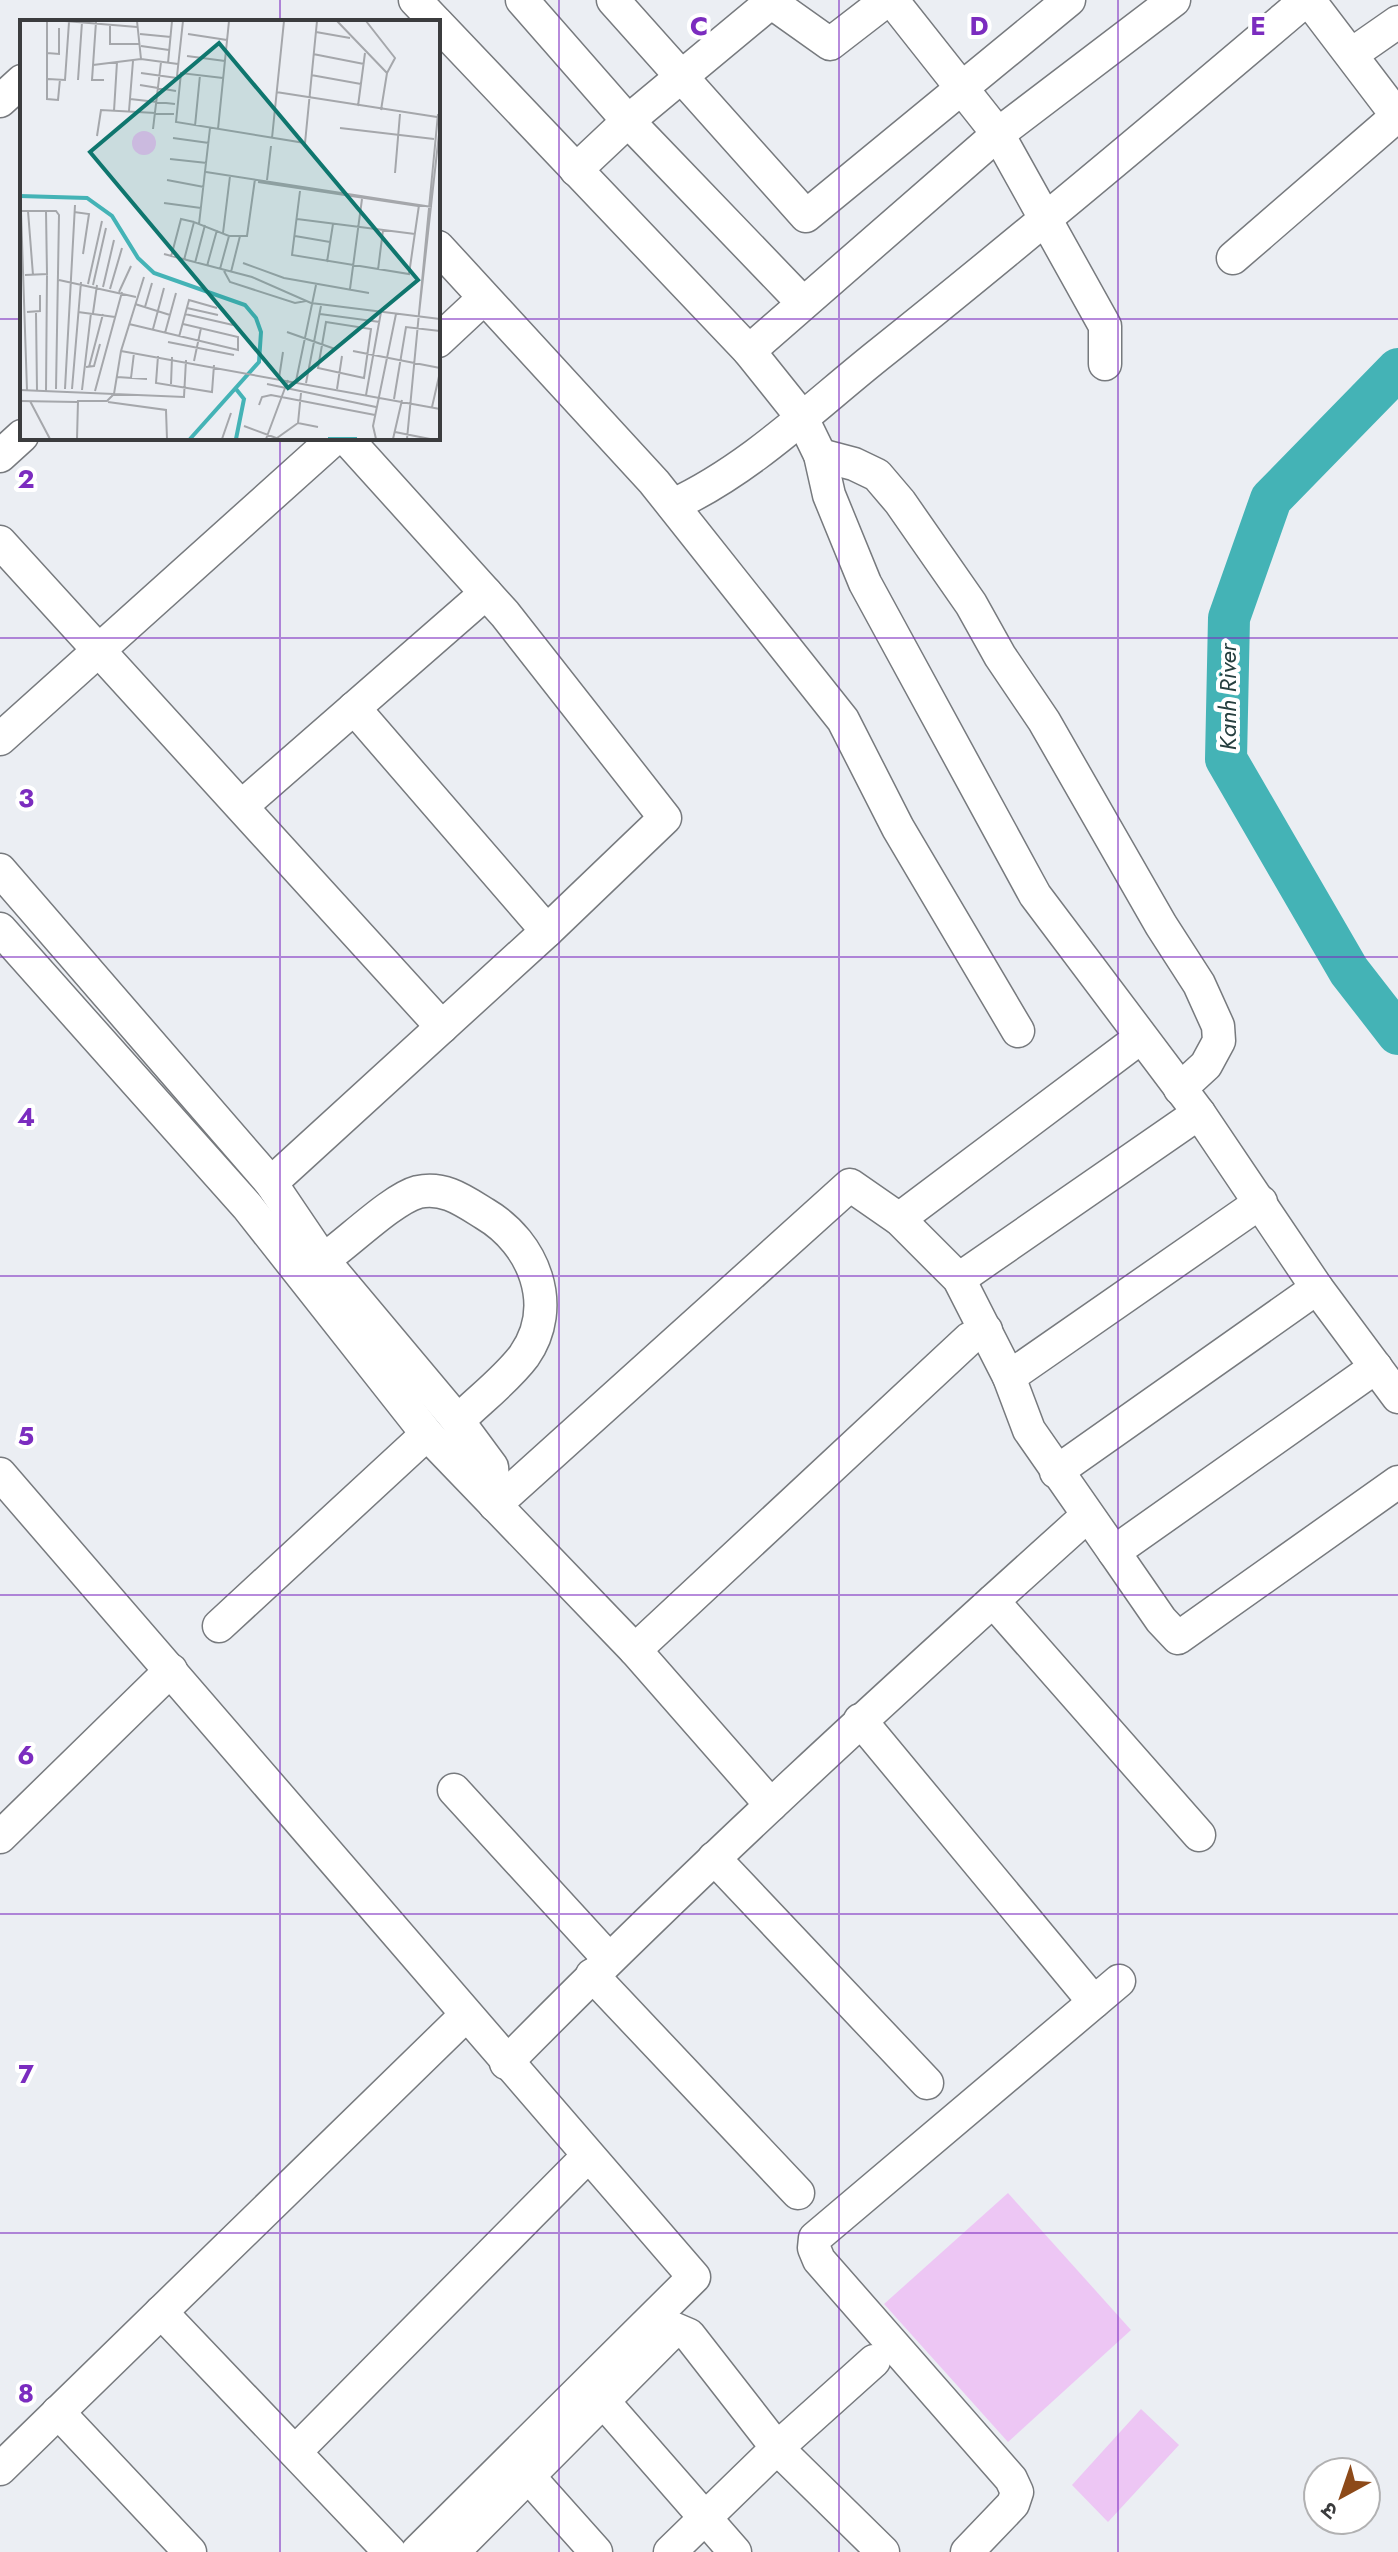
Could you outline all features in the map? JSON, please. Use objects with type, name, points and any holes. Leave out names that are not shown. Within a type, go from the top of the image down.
[{"type":"street","points":[[415,0],[434,20]]},
{"type":"street","points":[[522,0],[628,121],[803,303]]},
{"type":"street","points":[[613,0],[806,216],[1069,0]]},
{"type":"street","points":[[576,170],[628,121],[769,1],[830,44],[889,0],[998,134],[1047,220],[1075,278],[1105,326],[1105,364]]},
{"type":"street","points":[[749,351],[998,134],[1174,0]]},
{"type":"street","points":[[673,505],[715,486],[1047,220],[1308,0],[1398,116],[1233,258]]},
{"type":"street","points":[[1352,54],[1398,22]]},
{"type":"street","points":[[440,26],[749,351],[801,416],[820,455],[829,495],[865,583],[1027,882],[1140,1038],[1190,1101],[1317,1288],[1398,1397]]},
{"type":"street","points":[[0,101],[20,83]]},
{"type":"street","points":[[440,249],[673,505],[843,720],[898,828],[1018,1031]]},
{"type":"street","points":[[440,339],[483,299]]},
{"type":"street","points":[[0,456],[20,438]]},
{"type":"street","points":[[0,739],[333,440]]},
{"type":"street","points":[[271,1183],[547,931],[665,818],[486,593],[348,440]]},
{"type":"street","points":[[820,455],[854,464],[877,475],[900,502],[971,604],[1000,656],[1044,721],[1161,925],[1199,984],[1218,1026],[1219,1041],[1190,1101],[959,1279]]},
{"type":"street","points":[[0,542],[442,1027]]},
{"type":"street","points":[[242,806],[486,593]]},
{"type":"street","points":[[354,708],[547,931]]},
{"type":"street","points":[[0,870],[271,1183],[323,1260],[458,1421],[492,1467],[495,1505]]},
{"type":"street","points":[[0,929],[247,1206],[427,1434],[635,1650],[771,1805]]},
{"type":"street","points":[[899,1219],[1140,1038]]},
{"type":"street","points":[[495,1505],[850,1185],[899,1219],[959,1279],[1009,1377],[1029,1430],[1161,1620],[1178,1638],[1398,1482]]},
{"type":"street","points":[[323,1260],[398,1201],[434,1189],[454,1195],[481,1211],[519,1241],[534,1267],[540,1292],[537,1325],[525,1354],[458,1421]]},
{"type":"street","points":[[1009,1377],[1261,1202]]},
{"type":"street","points":[[1056,1472],[1317,1288]]},
{"type":"street","points":[[635,1650],[969,1339],[986,1330]]},
{"type":"street","points":[[1114,1552],[1376,1367]]},
{"type":"street","points":[[219,1626],[427,1434]]},
{"type":"street","points":[[0,1474],[465,2016],[694,2277],[417,2552]]},
{"type":"street","points":[[506,2063],[601,1967],[860,1720],[1087,1516]]},
{"type":"street","points":[[993,1601],[1199,1835]]},
{"type":"street","points":[[0,1837],[171,1670]]},
{"type":"street","points":[[860,1720],[1094,2002]]},
{"type":"street","points":[[454,1790],[601,1967],[798,2193]]},
{"type":"street","points":[[714,1858],[927,2083]]},
{"type":"street","points":[[967,2552],[1013,2504],[1017,2492],[1011,2479],[819,2260],[814,2248],[815,2238],[1119,1981]]},
{"type":"street","points":[[0,2469],[465,2016]]},
{"type":"street","points":[[295,2452],[588,2156]]},
{"type":"street","points":[[161,2312],[390,2552]]},
{"type":"street","points":[[453,2552],[670,2333],[682,2329],[777,2448],[883,2552]]},
{"type":"street","points":[[670,2552],[777,2448],[874,2361]]},
{"type":"street","points":[[603,2401],[735,2552]]},
{"type":"street","points":[[58,2412],[190,2552]]},
{"type":"street","points":[[529,2477],[596,2552]]},
{"type":"shaded area","points":[[1008,2193],[1131,2330],[1008,2442],[884,2304]]},
{"type":"shaded area","points":[[1141,2409],[1179,2445],[1108,2522],[1072,2485]]},
{"type":"waterway","name":"Kanh River","points":[[1398,369],[1271,499],[1229,618],[1226,759],[1349,971],[1398,1034]]}]
